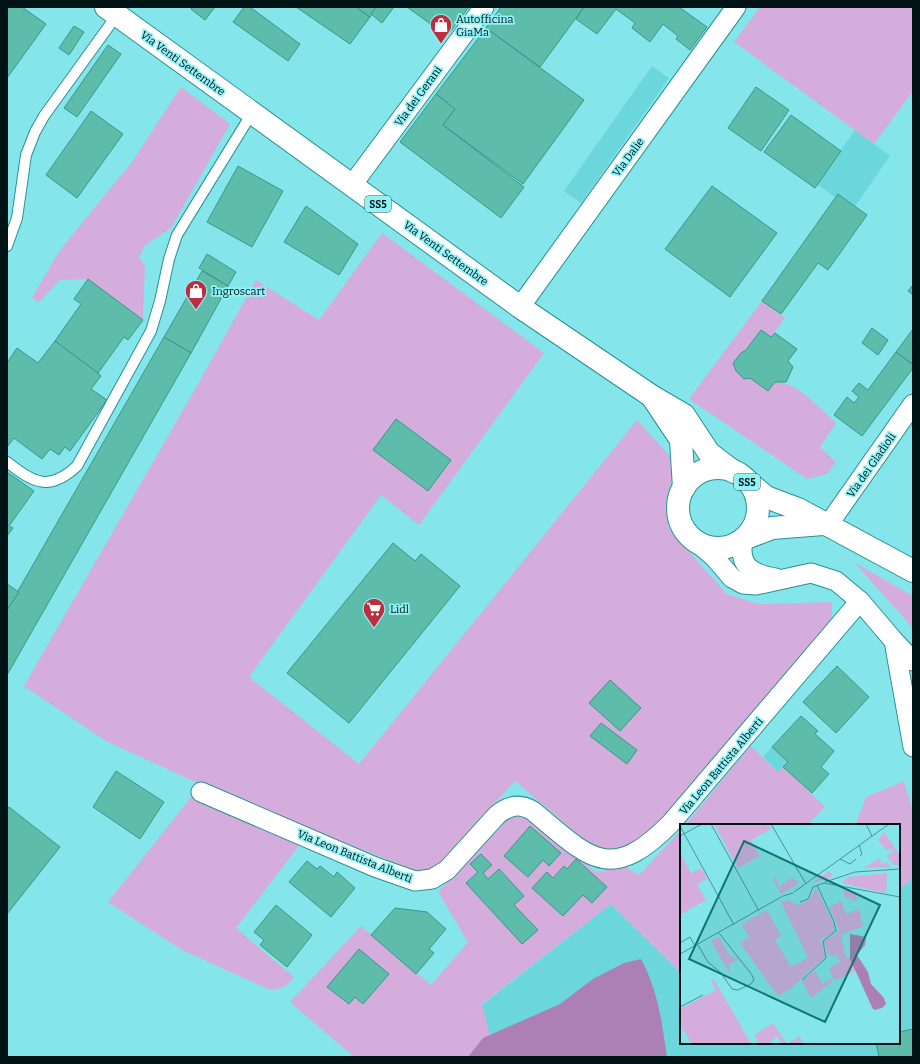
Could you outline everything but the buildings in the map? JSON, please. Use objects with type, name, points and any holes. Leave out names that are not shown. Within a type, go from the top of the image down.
[{"type":"main road","name":"Via Venti Settembre","points":[[111,11],[520,307],[652,397],[684,414],[710,453],[766,497],[798,509],[913,571]]},
{"type":"main road","name":"Via Venti Settembre","points":[[652,397],[681,440],[684,488],[680,497],[679,517],[682,527],[696,542],[712,548],[736,545],[753,529],[757,518],[758,507],[756,496],[751,486],[739,475]]},
{"type":"main road","name":"SS5","points":[[684,488],[691,479],[701,472],[712,469],[723,468],[739,475]]},
{"type":"main road","name":"Via Venti Settembre","points":[[744,539],[772,528],[826,525]]},
{"type":"street","name":"Via dei Gerani","points":[[352,185],[484,7]]},
{"type":"street","name":"Via Dalie","points":[[520,307],[736,7]]},
{"type":"street","name":"Via dei Gladioli","points":[[826,525],[913,404]]},
{"type":"street","points":[[744,539],[742,555],[750,571],[760,575],[781,579]]},
{"type":"street","points":[[696,542],[714,557],[732,578],[743,584],[756,585],[811,573],[836,581],[860,601],[913,661]]},
{"type":"street","name":"Via Leon Battista Alberti","points":[[201,792],[375,867],[415,881],[423,881],[439,876],[451,866],[497,815],[503,810],[514,806],[527,807],[568,841],[587,853],[599,858],[617,860],[642,848],[658,836],[675,819],[860,601]]},
{"type":"street","points":[[894,641],[913,747]]},
{"type":"lane","points":[[7,246],[17,218],[26,156],[35,132],[111,11]]},
{"type":"lane","points":[[7,462],[24,475],[40,482],[48,483],[63,478],[77,466],[151,331],[160,301],[168,259],[177,235],[252,113]]},
{"type":"shaded area","points":[[760,7],[913,7],[913,91],[874,144],[734,42]]},
{"type":"shaded area","points":[[652,66],[669,78],[581,203],[564,191]]},
{"type":"shaded area","points":[[181,87],[230,124],[171,228],[145,245],[139,257],[145,266],[143,320],[88,279],[60,280],[39,302],[32,298],[60,250],[132,162]]},
{"type":"shaded area","points":[[855,130],[890,156],[855,206],[839,194],[836,198],[817,184]]},
{"type":"shaded area","points":[[382,233],[544,353],[419,525],[381,495],[249,677],[359,764],[637,420],[676,463],[665,505],[669,529],[727,594],[759,604],[832,602],[832,617],[823,631],[653,833],[635,845],[602,855],[515,781],[429,876],[215,791],[106,741],[24,686],[202,377],[256,280],[319,320]]},
{"type":"shaded area","points":[[762,301],[785,318],[771,337],[761,330],[734,363],[736,371],[744,379],[750,378],[768,391],[775,382],[792,386],[808,397],[836,423],[820,447],[836,462],[827,474],[807,479],[689,399]]},
{"type":"shaded area","points":[[854,562],[913,596],[913,628]]},
{"type":"shaded area","points":[[751,746],[778,772],[783,767],[825,807],[808,824],[686,824]]},
{"type":"shaded area","points":[[772,747],[788,762],[778,772],[763,757]]},
{"type":"shaded area","points":[[904,781],[913,812],[913,878],[900,889],[900,824],[856,824],[866,797]]},
{"type":"shaded area","points":[[192,796],[301,843],[236,928],[294,977],[283,987],[268,989],[182,950],[108,902]]},
{"type":"shaded area","points":[[515,809],[525,811],[596,872],[626,867],[639,875],[680,831],[680,972],[611,904],[482,1004],[492,1043],[490,1057],[354,1057],[290,1002],[361,926],[431,985],[468,942],[438,892]]},
{"type":"shaded area","points":[[913,878],[913,1057],[490,1057],[482,1005],[611,904],[680,972],[680,1044],[900,1044],[900,889]]},
{"type":"shaded area","points":[[641,959],[652,983],[661,1019],[667,1057],[468,1057],[483,1038],[560,1004],[593,979],[624,963]]},
{"type":"place","name":"Autofficina GiaMa","points":[[441,44]]},
{"type":"place","name":"Ingroscart","points":[[196,310]]},
{"type":"place","name":"Lidl","points":[[374,628]]}]
